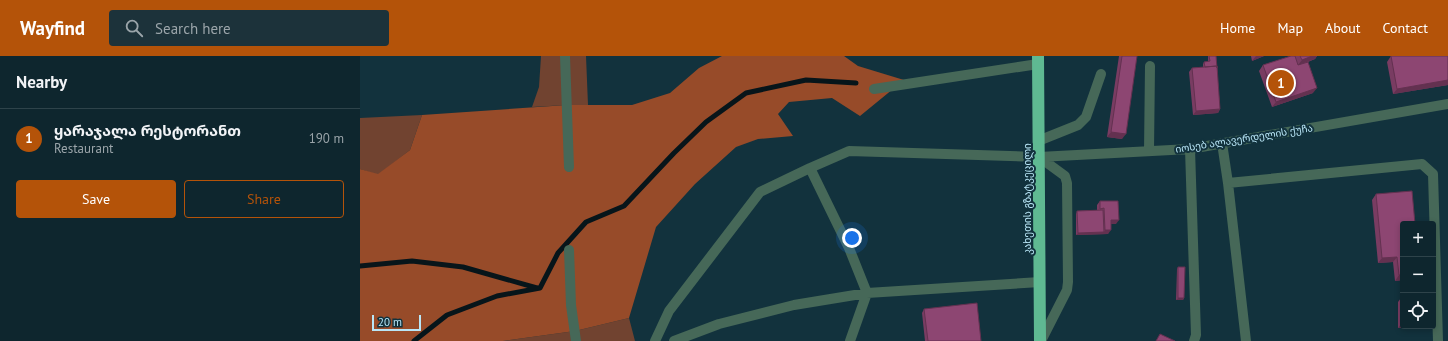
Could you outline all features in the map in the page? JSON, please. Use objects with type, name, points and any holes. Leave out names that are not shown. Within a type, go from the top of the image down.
[{"type":"highway","name":"კახეთის გზატკეცილი","points":[[1038,60],[1041,341]]},
{"type":"street","points":[[565,56],[569,167]]},
{"type":"street","points":[[874,89],[1038,60]]},
{"type":"street","points":[[1149,151],[1150,66]]},
{"type":"street","points":[[1038,141],[1078,124],[1086,117],[1101,74]]},
{"type":"street","name":"იოსებ ალავერდელის ქუჩა","points":[[655,341],[669,311],[729,235],[760,192],[849,151],[1039,157],[1190,149],[1448,104]]},
{"type":"street","points":[[1222,143],[1246,341]]},
{"type":"street","points":[[1190,149],[1196,335],[1194,341]]},
{"type":"street","points":[[1039,157],[1065,176],[1067,183],[1067,290],[1041,341]]},
{"type":"street","points":[[1228,183],[1422,164],[1433,174],[1438,341]]},
{"type":"street","points":[[810,168],[849,248],[866,293],[850,341]]},
{"type":"street","points":[[569,250],[571,305],[576,341]]},
{"type":"street","points":[[674,341],[719,324],[794,305],[866,293],[1040,282]]},
{"type":"shaded area","points":[[541,56],[586,56],[588,105],[532,107],[539,87]]},
{"type":"shaded area","points":[[722,56],[844,56],[858,66],[904,80],[860,116],[832,98],[789,102],[778,114],[793,136],[758,139],[736,147],[695,184],[656,227],[629,318],[575,331],[503,341],[360,341],[360,169],[378,174],[410,150],[422,115],[567,105],[632,105],[670,93],[699,68]]},
{"type":"shaded area","points":[[422,115],[410,150],[378,175],[360,169],[360,118]]},
{"type":"shaded area","points":[[629,318],[635,341],[503,341],[575,331]]},
{"type":"building","points":[[1122,56],[1137,56],[1126,134],[1111,132]]},
{"type":"building","points":[[1209,56],[1216,56],[1217,66],[1205,67],[1204,62],[1210,61]]},
{"type":"building","points":[[1295,56],[1298,65],[1308,62],[1317,88],[1276,102],[1263,65]]},
{"type":"building","points":[[1300,56],[1312,56],[1302,60]]},
{"type":"building","points":[[1391,56],[1448,56],[1448,80],[1397,89]]},
{"type":"building","points":[[1217,66],[1220,109],[1196,111],[1192,68]]},
{"type":"building","points":[[1412,191],[1415,221],[1400,221],[1400,275],[1397,257],[1382,258],[1376,194]]},
{"type":"building","points":[[1100,201],[1118,201],[1119,220],[1111,220],[1111,230],[1105,230],[1104,208],[1100,209]]},
{"type":"building","points":[[1103,210],[1104,232],[1078,233],[1077,211]]},
{"type":"building","points":[[1178,267],[1185,267],[1184,298],[1178,298]]},
{"type":"building","points":[[977,303],[981,341],[928,341],[924,309]]},
{"type":"building","points":[[1160,334],[1175,341],[1156,341]]},
{"type":"waterway","points":[[414,341],[447,315],[497,296],[540,288],[558,253],[586,222],[624,206],[674,153],[706,122],[746,93],[806,80],[856,83]]},
{"type":"waterway","points":[[360,266],[412,261],[463,267],[537,288]]},
{"type":"place","name":"ყარაჯალა რესტორანთ","points":[[1281,83]]}]
